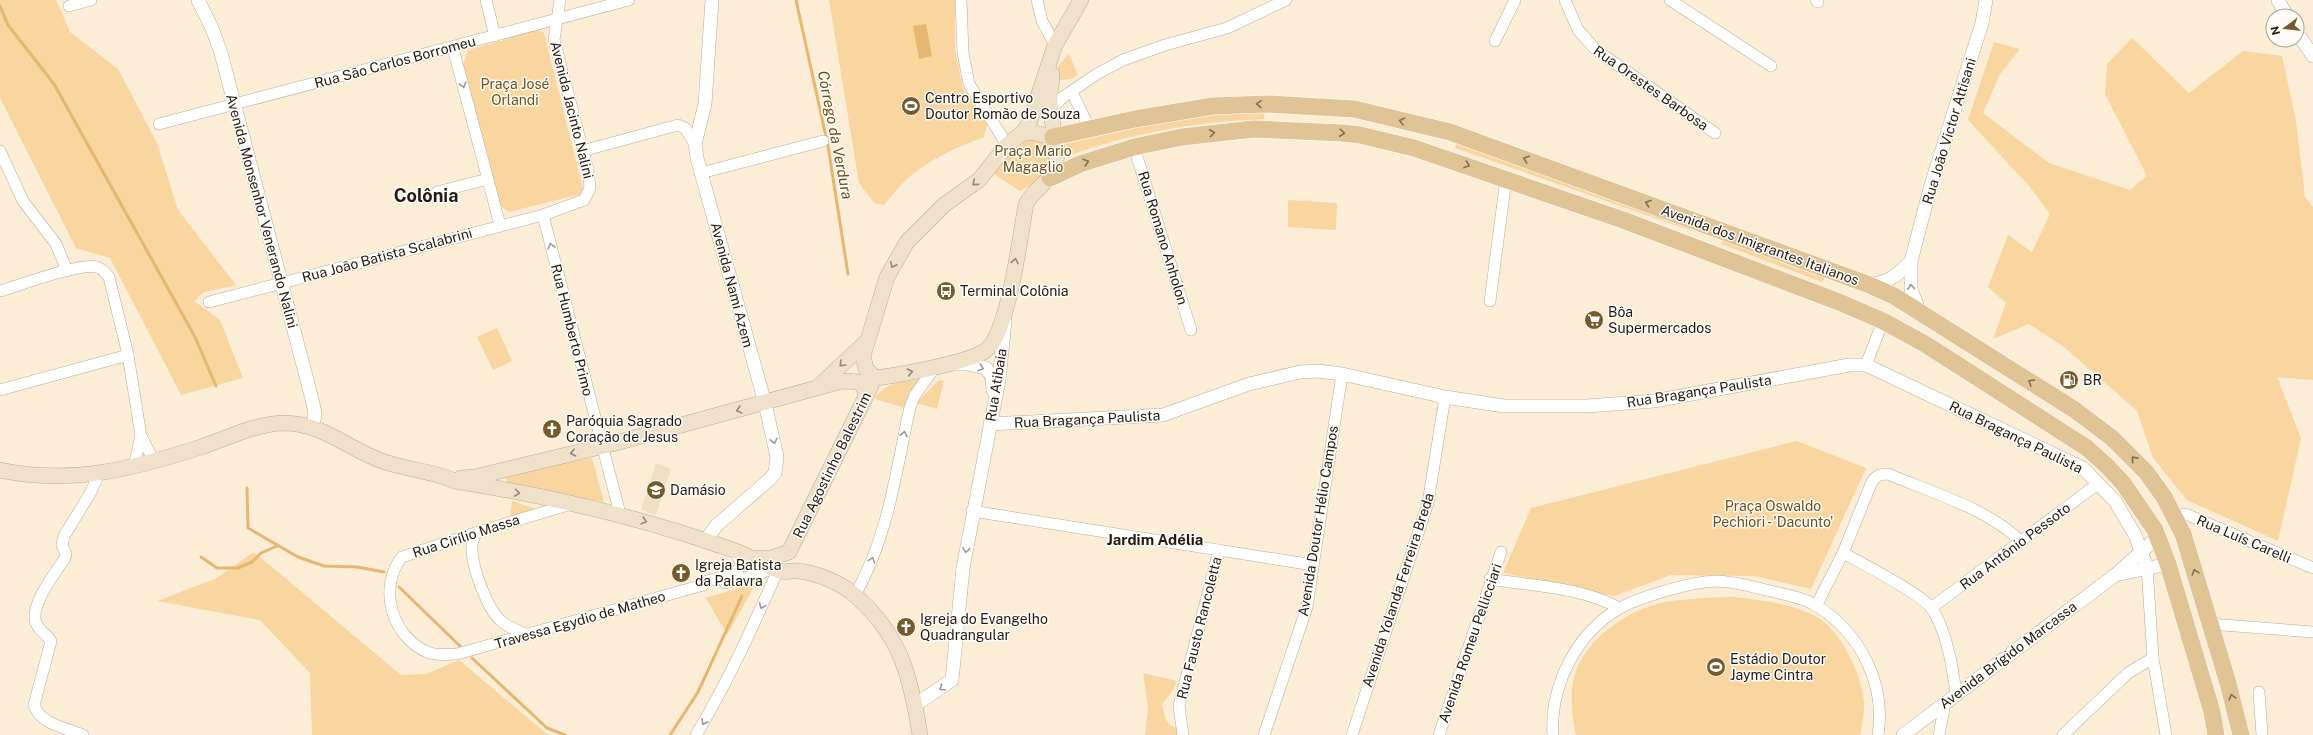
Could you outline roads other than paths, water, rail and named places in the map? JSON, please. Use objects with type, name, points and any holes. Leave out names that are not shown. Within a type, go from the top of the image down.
[{"type":"main road","name":"Rua Atibaia","points":[[1025,129],[1054,51],[1081,0]]},
{"type":"main road","name":"Rua Atibaia","points":[[1005,313],[1026,204],[1030,197],[1050,178],[1056,161],[1050,104],[1054,51]]},
{"type":"main road","points":[[1005,313],[997,334],[984,351],[940,366],[876,378],[866,369],[862,360],[887,277],[907,242],[944,205],[979,180],[1007,145],[1050,104]]},
{"type":"main road","name":"Avenida dos Imigrantes Italianos","points":[[1053,137],[1135,119],[1213,106],[1251,104],[1354,109],[1450,132],[1659,208],[1704,226],[1867,284],[1919,311],[2075,410],[2107,434],[2146,472],[2174,513],[2183,534],[2240,730]]},
{"type":"main road","points":[[1275,129],[1281,113],[1296,105]]},
{"type":"main road","points":[[1025,129],[1030,132],[1053,137]]},
{"type":"main road","name":"Avenida dos Imigrantes Italianos","points":[[1050,178],[1080,164],[1134,147],[1212,133],[1275,129],[1360,135],[1442,156],[1694,247],[1839,302],[1882,321],[1925,344],[2092,452],[2123,483],[2142,509],[2157,535],[2168,564],[2212,712],[2216,735]]},
{"type":"main road","points":[[1442,156],[1446,145],[1449,142],[1466,138]]},
{"type":"main road","points":[[1694,247],[1700,243],[1704,236],[1704,226]]},
{"type":"main road","points":[[1839,302],[1837,291],[1839,287],[1867,284]]},
{"type":"main road","points":[[817,388],[867,341]]},
{"type":"main road","name":"Rua Agostinho Balestrim","points":[[789,552],[866,394],[876,378]]},
{"type":"main road","points":[[0,470],[42,477],[74,476],[98,473],[154,461],[268,426],[284,423],[318,428],[374,458],[439,474],[466,478],[602,446],[842,381],[861,382],[866,394]]},
{"type":"main road","points":[[2092,452],[2107,434]]},
{"type":"main road","points":[[498,489],[499,481],[510,468]]},
{"type":"main road","points":[[439,474],[455,481],[575,503],[620,514],[755,558],[783,572],[798,571],[834,582],[855,595],[873,613],[900,651],[908,672],[920,735]]},
{"type":"main road","points":[[755,558],[771,558],[789,552],[792,562],[798,571]]},
{"type":"main road","points":[[2212,712],[2222,729],[2240,730]]},
{"type":"street","points":[[69,6],[91,0]]},
{"type":"street","name":"Avenida Monsenhor Venerando Nalini","points":[[198,0],[212,28],[235,104],[280,283],[312,399],[318,428]]},
{"type":"street","points":[[486,0],[495,36]]},
{"type":"street","name":"Avenida Jacinto Nalini","points":[[543,215],[579,203],[588,195],[590,180],[554,40],[556,20],[560,9],[560,0]]},
{"type":"street","name":"Rua São Carlos Borromeu","points":[[160,124],[453,48],[629,0]]},
{"type":"street","name":"Avenida Nami Azem","points":[[705,541],[716,526],[770,479],[775,473],[777,457],[765,403],[701,173],[695,144],[705,104],[712,0]]},
{"type":"street","points":[[961,0],[963,53],[969,84],[1007,145]]},
{"type":"street","points":[[1037,0],[1042,21],[1054,51]]},
{"type":"street","points":[[1050,104],[1079,80],[1097,74],[1140,53],[1226,28],[1286,0]]},
{"type":"street","points":[[1495,41],[1514,0]]},
{"type":"street","name":"Rua Orestes Barbosa","points":[[1565,0],[1578,30],[1596,50],[1715,133]]},
{"type":"street","points":[[1670,0],[1772,66]]},
{"type":"street","name":"Rua João Victor Attisani","points":[[1919,311],[1911,289],[1911,261],[1931,185],[1982,23],[1986,0]]},
{"type":"street","points":[[2305,44],[2313,56]]},
{"type":"street","points":[[453,48],[500,225]]},
{"type":"street","points":[[1050,104],[1072,92],[1097,74]]},
{"type":"street","points":[[1072,92],[1090,130]]},
{"type":"street","points":[[582,150],[678,125],[685,128],[695,144]]},
{"type":"street","points":[[701,173],[823,141]]},
{"type":"street","name":"Rua Romano Anholon","points":[[1134,147],[1191,330]]},
{"type":"street","points":[[0,151],[23,201],[56,244],[67,271]]},
{"type":"street","points":[[437,192],[488,179]]},
{"type":"street","points":[[1490,301],[1506,179]]},
{"type":"street","name":"Rua João Batista Scalabrini","points":[[209,302],[543,215]]},
{"type":"street","name":"Rua Humberto Primo","points":[[543,215],[620,514]]},
{"type":"street","points":[[1867,284],[1878,284],[1891,280],[1911,261]]},
{"type":"street","points":[[0,291],[67,271],[97,267],[109,277],[128,355],[141,436],[154,461]]},
{"type":"street","name":"Rua Atibaia","points":[[915,706],[952,680],[963,568],[972,511],[1000,373],[1005,313]]},
{"type":"street","points":[[1866,365],[1882,321]]},
{"type":"street","points":[[0,390],[128,355]]},
{"type":"street","points":[[855,595],[866,577],[884,528],[910,407],[915,395],[940,366],[968,364],[986,368],[992,376],[994,399]]},
{"type":"street","name":"Rua Bragança Paulista","points":[[990,424],[1164,415],[1249,384],[1277,376],[1318,371],[1342,374],[1445,397],[1504,406],[1587,406],[1654,401],[1849,365],[1866,365],[2083,468],[2100,483],[2115,501],[2142,550],[2147,567]]},
{"type":"street","name":"Avenida Doutor Hélio Campos","points":[[1264,735],[1306,607],[1342,374]]},
{"type":"street","name":"Avenida Yolanda Ferreira Breda","points":[[1352,735],[1428,503],[1445,397]]},
{"type":"street","points":[[134,466],[141,436]]},
{"type":"street","points":[[83,735],[42,719],[36,712],[34,705],[51,641],[36,624],[35,615],[43,591],[65,558],[66,554],[62,545],[64,536],[91,492],[98,473]]},
{"type":"street","points":[[1816,606],[1843,553],[1874,478],[1880,474],[1888,474],[1968,507],[2010,529],[2021,542]]},
{"type":"street","name":"Rua Antônio Pessoto","points":[[1931,608],[2100,483]]},
{"type":"street","name":"Rua Cirílio Massa","points":[[457,654],[434,654],[426,651],[402,631],[391,609],[389,595],[391,581],[396,565],[402,557],[474,532],[575,503]]},
{"type":"street","points":[[972,511],[1313,565]]},
{"type":"street","name":"Rua Luís Carelli","points":[[2174,513],[2188,515],[2313,568]]},
{"type":"street","points":[[474,532],[472,549],[474,563],[483,590],[494,611],[500,620],[528,635]]},
{"type":"street","name":"Avenida Brígido Marcassa","points":[[1902,735],[2114,576],[2157,535]]},
{"type":"street","name":"Travessa Egydio de Matheo","points":[[457,654],[703,585],[707,582],[736,573],[739,569],[740,559],[732,550]]},
{"type":"street","name":"Rua Fausto Rancoletta","points":[[1184,735],[1179,706],[1219,550]]},
{"type":"street","name":"Avenida Romeu Pellicciari","points":[[1439,735],[1490,579],[1501,552]]},
{"type":"street","points":[[1843,553],[1906,589],[1931,608],[1949,654],[1956,694]]},
{"type":"street","name":"Avenida Brígido Marcassa","points":[[2114,576],[2147,567],[2168,564]]},
{"type":"street","points":[[2147,567],[2154,658],[2166,735]]},
{"type":"street","points":[[696,735],[717,702],[745,645],[776,569]]},
{"type":"street","name":"Travessa Egydio de Matheo","points":[[703,585],[709,587],[776,569]]},
{"type":"street","points":[[1490,579],[1576,593],[1609,603],[1619,608]]},
{"type":"street","points":[[1553,735],[1552,716],[1556,695],[1569,662],[1591,631],[1619,608],[1640,598],[1690,584],[1715,581],[1761,588],[1792,596],[1816,606],[1837,621],[1854,638],[1873,672],[1878,698],[1878,735]]},
{"type":"street","points":[[2210,624],[2313,632]]},
{"type":"street","points":[[2062,735],[2128,673],[2154,658]]},
{"type":"street","points":[[2259,692],[2262,735]]},
{"type":"street","points":[[1939,735],[1945,703]]},
{"type":"waterway","name":"Córrego da Verdura","points":[[796,0],[828,146],[848,274]]},
{"type":"waterway","points":[[0,6],[8,25],[54,84],[195,337],[216,386]]},
{"type":"waterway","points":[[247,488],[248,528],[298,557],[324,566],[357,567],[384,572]]},
{"type":"waterway","points":[[201,557],[217,568],[238,568],[252,562],[261,553],[277,546]]},
{"type":"waterway","points":[[399,587],[460,646]]},
{"type":"waterway","points":[[670,735],[698,692],[742,596]]},
{"type":"waterway","points":[[472,658],[547,728],[565,735]]},
{"type":"place","name":"Centro Esportivo Doutor Romão de Souza","points":[[911,106]]},
{"type":"place","name":"Terminal Colônia","points":[[946,291]]},
{"type":"place","name":"Bôa Supermercados","points":[[1594,320]]},
{"type":"place","name":"BR","points":[[2069,380]]},
{"type":"place","name":"Paróquia Sagrado Coração de Jesus","points":[[552,429]]},
{"type":"place","name":"Damásio","points":[[656,490]]},
{"type":"place","name":"Igreja Batista da Palavra","points":[[681,573]]},
{"type":"place","name":"Igreja do Evangelho Quadrangular","points":[[906,627]]},
{"type":"place","name":"Estádio Doutor Jayme Cintra","points":[[1716,667]]},
{"type":"district","name":"Colônia","points":[[426,196]]},
{"type":"district","name":"Jardim Adélia","points":[[1155,540]]},
{"type":"park label","name":"Praça José Orlandi","points":[[515,92]]},
{"type":"park label","name":"Praça Mario Magaglio","points":[[1033,160]]},
{"type":"park label","name":"Praça Oswaldo Pechiori - 'Dacunto'","points":[[1773,514]]}]
